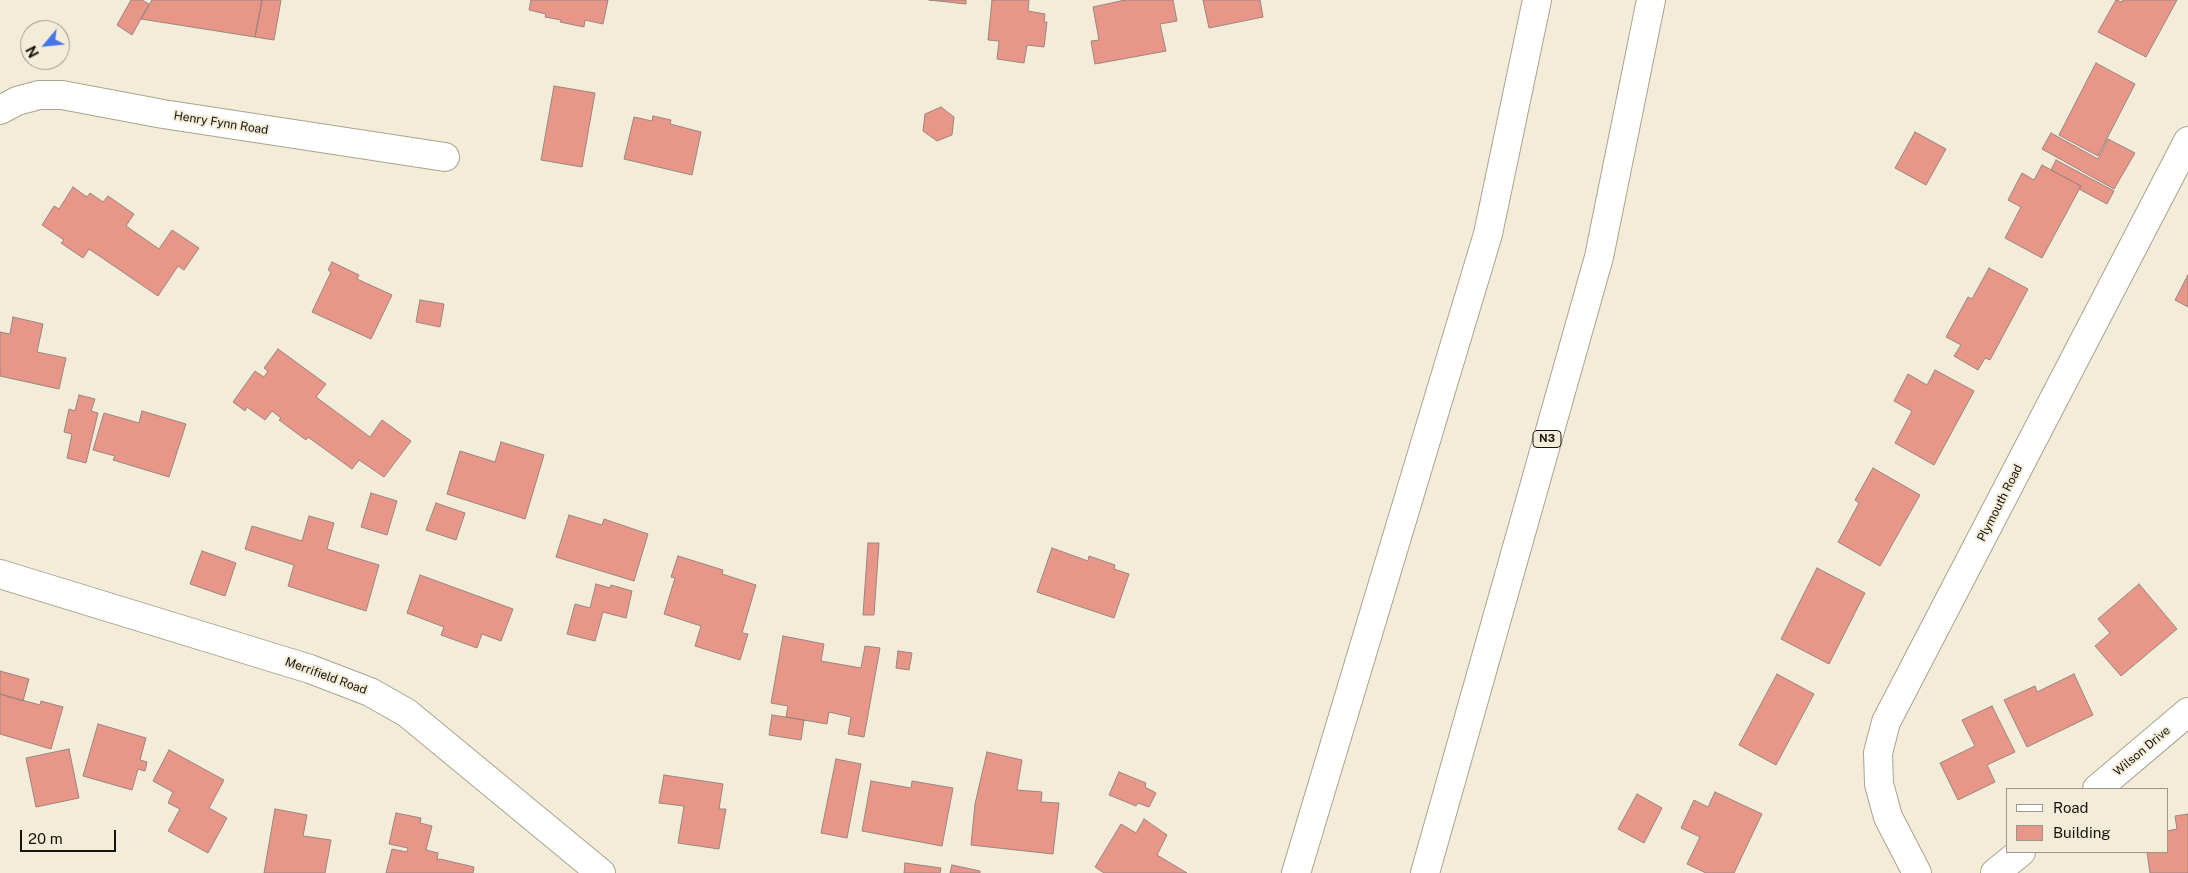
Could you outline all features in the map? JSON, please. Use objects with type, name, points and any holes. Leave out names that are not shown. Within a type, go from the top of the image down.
[{"type":"main road","points":[[1296,873],[1488,234],[1537,0]]},
{"type":"main road","name":"N3","points":[[1425,873],[1599,256],[1651,0]]},
{"type":"main road","name":"Henry Fynn Road","points":[[0,110],[17,101],[39,95],[62,95],[163,114],[445,157]]},
{"type":"main road","name":"Plymouth Road","points":[[1917,873],[1888,817],[1878,784],[1878,753],[1886,722],[2188,141]]},
{"type":"main road","name":"Merrifield Road","points":[[0,574],[310,669],[370,692],[407,713],[601,873]]},
{"type":"main road","name":"Wilson Drive","points":[[2098,788],[2188,712]]},
{"type":"main road","points":[[1995,873],[2020,853]]},
{"type":"building","points":[[131,0],[142,0],[149,4],[132,35],[117,25]]},
{"type":"building","points":[[152,0],[262,0],[255,37],[141,19]]},
{"type":"building","points":[[262,0],[281,0],[274,40],[255,37]]},
{"type":"building","points":[[531,0],[608,0],[603,24],[585,20],[584,27],[560,22],[561,20],[545,17],[546,14],[529,10]]},
{"type":"building","points":[[929,0],[966,0],[966,4]]},
{"type":"building","points":[[992,0],[1029,0],[1028,11],[1045,14],[1044,22],[1047,22],[1044,47],[1027,45],[1024,63],[997,59],[999,41],[988,40]]},
{"type":"building","points":[[1125,0],[1173,0],[1177,21],[1160,24],[1166,51],[1095,64],[1091,41],[1099,40],[1093,7]]},
{"type":"building","points":[[1203,0],[1260,0],[1263,17],[1209,28]]},
{"type":"building","points":[[2116,0],[2122,2],[2123,0],[2177,0],[2146,57],[2098,32]]},
{"type":"building","points":[[2096,63],[2135,84],[2098,156],[2059,135]]},
{"type":"building","points":[[554,86],[595,93],[582,167],[541,160]]},
{"type":"building","points":[[941,107],[954,117],[952,135],[937,141],[923,131],[925,114]]},
{"type":"building","points":[[653,116],[671,120],[670,124],[701,132],[692,175],[624,159],[634,117],[652,121]]},
{"type":"building","points":[[1915,132],[1946,149],[1926,185],[1895,168]]},
{"type":"building","points":[[2051,133],[2098,159],[2108,139],[2135,153],[2114,189],[2042,149]]},
{"type":"building","points":[[2056,160],[2114,191],[2107,204],[2079,189],[2081,186],[2051,170]]},
{"type":"building","points":[[2042,165],[2081,186],[2042,258],[2005,238],[2021,207],[2008,200],[2022,173],[2034,180]]},
{"type":"building","points":[[73,187],[87,197],[90,193],[103,202],[108,196],[134,214],[126,226],[159,249],[172,230],[199,248],[184,270],[178,266],[158,296],[89,249],[83,258],[61,243],[64,240],[42,225],[54,206],[59,209]]},
{"type":"building","points":[[332,262],[359,275],[357,279],[392,295],[371,339],[312,312],[331,272],[328,270]]},
{"type":"building","points":[[1989,268],[2028,289],[1990,360],[1985,358],[1978,370],[1954,356],[1961,345],[1946,337],[1968,297],[1972,299]]},
{"type":"building","points":[[2188,275],[2188,307],[2175,300]]},
{"type":"building","points":[[420,300],[444,304],[440,327],[416,322]]},
{"type":"building","points":[[13,317],[43,324],[37,352],[66,358],[59,389],[0,376],[0,332],[10,334]]},
{"type":"building","points":[[278,349],[326,384],[316,397],[370,437],[382,420],[411,441],[384,477],[359,460],[352,469],[308,437],[306,440],[279,420],[281,418],[272,411],[265,420],[247,407],[245,411],[233,402],[255,371],[264,377],[268,371],[264,368]]},
{"type":"building","points":[[1935,370],[1974,391],[1934,465],[1895,443],[1912,411],[1894,401],[1908,374],[1927,385]]},
{"type":"building","points":[[79,395],[95,399],[91,411],[98,413],[86,463],[67,458],[72,434],[64,432],[69,409],[75,411]]},
{"type":"building","points":[[142,411],[186,424],[169,477],[113,460],[115,456],[93,450],[104,413],[139,423]]},
{"type":"building","points":[[501,442],[544,455],[525,519],[447,494],[460,451],[495,462]]},
{"type":"building","points":[[1873,468],[1920,495],[1880,566],[1838,542],[1859,503],[1855,500]]},
{"type":"building","points":[[371,493],[397,501],[387,535],[361,527]]},
{"type":"building","points":[[436,503],[465,513],[456,540],[426,530]]},
{"type":"building","points":[[569,515],[602,525],[604,519],[648,534],[634,581],[556,557]]},
{"type":"building","points":[[309,516],[334,523],[327,549],[379,565],[366,611],[288,586],[294,565],[245,549],[252,526],[302,541]]},
{"type":"building","points":[[868,543],[879,543],[874,615],[863,615]]},
{"type":"building","points":[[1052,548],[1088,561],[1089,556],[1115,565],[1114,569],[1129,574],[1114,618],[1037,592]]},
{"type":"building","points":[[202,551],[236,563],[225,596],[190,584]]},
{"type":"building","points":[[678,556],[723,570],[722,574],[756,585],[742,633],[748,634],[740,660],[695,646],[701,626],[664,614],[675,578],[671,577]]},
{"type":"building","points":[[1817,568],[1865,593],[1829,664],[1781,639]]},
{"type":"building","points":[[420,575],[513,609],[501,641],[482,634],[477,648],[441,635],[444,627],[407,613]]},
{"type":"building","points":[[596,584],[610,588],[611,585],[632,591],[626,618],[603,612],[595,641],[567,634],[575,604],[590,608]]},
{"type":"building","points":[[2139,584],[2177,629],[2121,676],[2095,646],[2110,633],[2098,619]]},
{"type":"building","points":[[783,636],[824,644],[821,661],[861,668],[865,646],[880,648],[864,737],[848,734],[851,717],[829,712],[827,724],[786,717],[788,706],[771,703]]},
{"type":"building","points":[[898,651],[912,653],[909,670],[896,668]]},
{"type":"building","points":[[0,671],[29,679],[23,701],[0,694]]},
{"type":"building","points":[[1777,674],[1814,694],[1776,765],[1739,745]]},
{"type":"building","points":[[2074,674],[2093,715],[2027,747],[2004,700],[2035,686],[2037,692]]},
{"type":"building","points":[[0,694],[40,705],[41,701],[63,707],[51,749],[0,734]]},
{"type":"building","points":[[1992,706],[2015,752],[1987,765],[1995,782],[1958,800],[1940,763],[1975,746],[1962,720]]},
{"type":"building","points":[[772,715],[804,720],[801,740],[769,735]]},
{"type":"building","points":[[98,724],[146,738],[140,760],[147,762],[145,771],[138,769],[132,790],[83,776]]},
{"type":"building","points":[[69,749],[79,798],[36,807],[26,758]]},
{"type":"building","points":[[169,750],[224,780],[209,808],[227,818],[208,853],[168,831],[180,809],[168,803],[173,792],[153,781]]},
{"type":"building","points":[[987,752],[1022,760],[1017,790],[1042,792],[1041,802],[1059,803],[1053,854],[971,845],[975,804]]},
{"type":"building","points":[[836,759],[861,764],[847,838],[821,833]]},
{"type":"building","points":[[1119,772],[1146,783],[1145,787],[1156,793],[1149,807],[1138,803],[1136,806],[1109,795]]},
{"type":"building","points":[[664,775],[723,784],[719,809],[726,809],[719,849],[678,843],[684,806],[659,803]]},
{"type":"building","points":[[871,781],[911,788],[912,781],[953,788],[942,846],[862,831]]},
{"type":"building","points":[[1715,792],[1762,814],[1734,873],[1706,873],[1687,864],[1700,837],[1681,828],[1694,800],[1708,807]]},
{"type":"building","points":[[1637,794],[1662,808],[1644,843],[1618,829]]},
{"type":"building","points":[[275,809],[307,815],[303,836],[331,840],[325,873],[264,873]]},
{"type":"building","points":[[396,813],[421,818],[420,823],[432,826],[426,850],[438,853],[437,860],[440,859],[474,867],[473,873],[386,873],[392,849],[407,852],[408,848],[389,844]]},
{"type":"building","points":[[2188,814],[2188,873],[2150,873],[2147,853],[2168,853],[2168,831],[2177,829],[2175,816]]},
{"type":"building","points":[[1144,819],[1167,835],[1157,855],[1187,873],[1104,873],[1095,867],[1121,824],[1136,833]]},
{"type":"building","points":[[905,863],[941,868],[940,873],[904,873]]},
{"type":"building","points":[[952,865],[980,871],[980,873],[950,873]]}]
